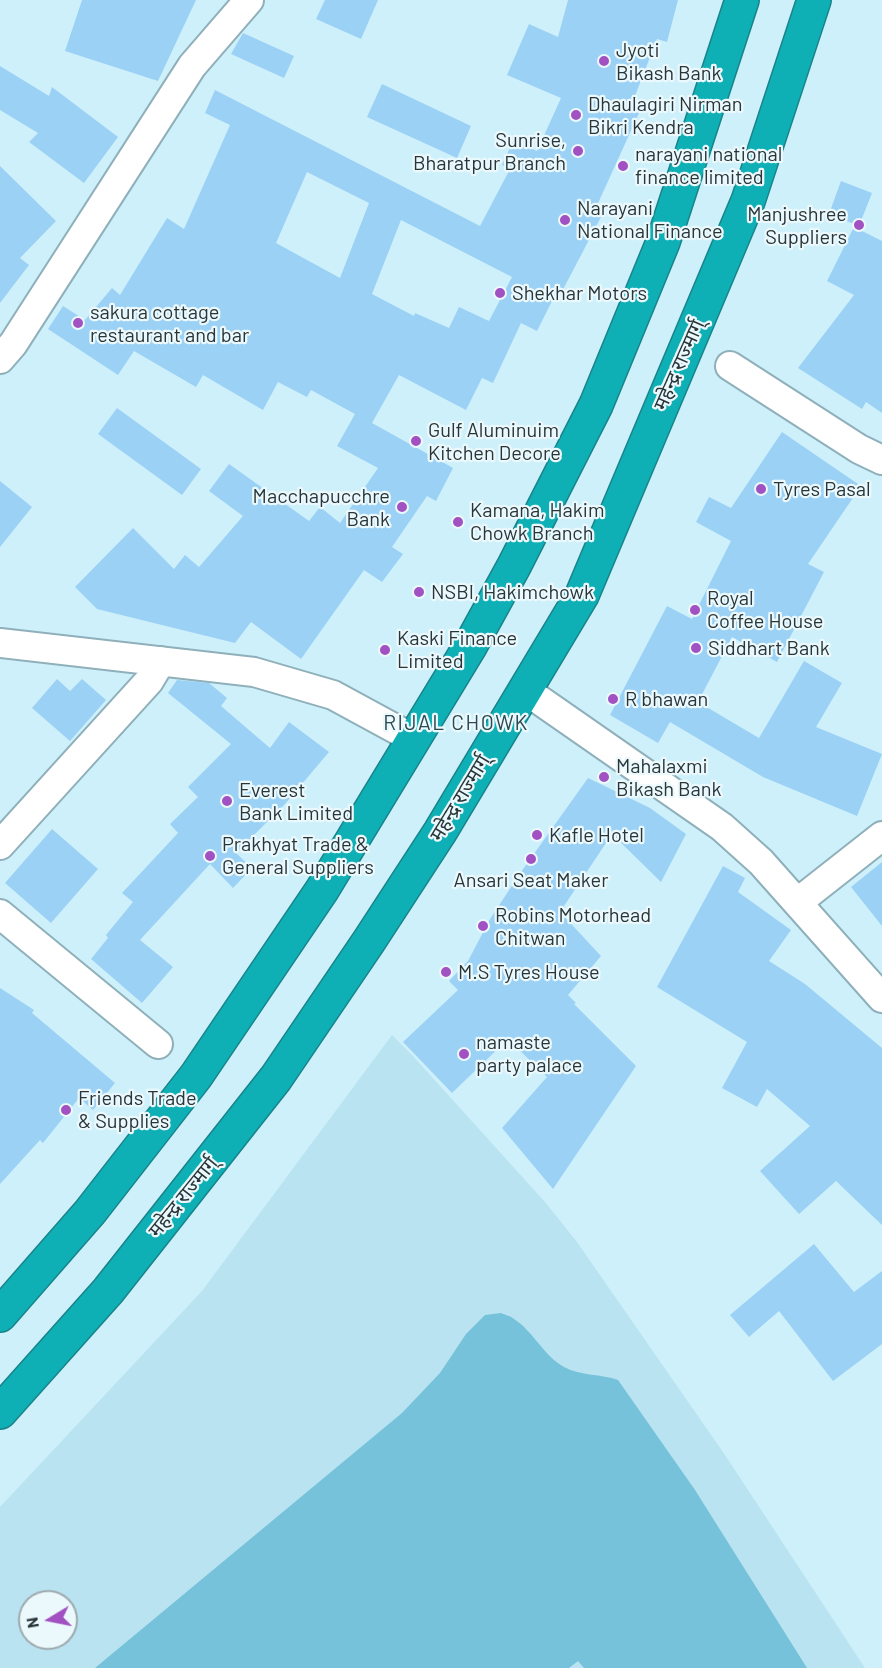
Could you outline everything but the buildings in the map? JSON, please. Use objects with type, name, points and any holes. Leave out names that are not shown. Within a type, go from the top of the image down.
[{"type":"highway","points":[[0,1315],[90,1212],[196,1076],[322,890],[469,648],[514,566],[596,405],[663,242],[742,0]]},
{"type":"highway","name":"महेन्द्र राज्मार्ग्","points":[[0,1412],[108,1291],[276,1078],[440,832],[582,595],[748,201],[814,0]]},
{"type":"street","points":[[0,359],[13,344],[192,66],[249,0]]},
{"type":"street","points":[[730,366],[859,448],[882,460]]},
{"type":"street","points":[[0,643],[254,672],[333,695],[414,740]]},
{"type":"street","points":[[0,845],[149,681],[161,661]]},
{"type":"street","points":[[525,690],[722,827],[761,862],[882,998]]},
{"type":"street","points":[[798,903],[882,836]]},
{"type":"street","points":[[0,914],[158,1044]]},
{"type":"shaded area","points":[[392,1035],[545,1202],[577,1242],[725,1455],[865,1668],[0,1668],[0,1507],[202,1291]]},
{"type":"shaded area","points":[[501,1313],[521,1324],[550,1356],[564,1367],[577,1372],[618,1380],[695,1490],[807,1668],[584,1668],[578,1661],[569,1668],[95,1668],[402,1413],[440,1373],[466,1334],[485,1315]]},
{"type":"place","name":"Jyoti Bikash Bank","points":[[604,61]]},
{"type":"place","name":"Dhaulagiri Nirman Bikri Kendra","points":[[576,115]]},
{"type":"place","name":"Sunrise, Bharatpur Branch","points":[[578,151]]},
{"type":"place","name":"narayani national finance limited","points":[[623,166]]},
{"type":"place","name":"Narayani National Finance","points":[[565,220]]},
{"type":"place","name":"Manjushree Suppliers","points":[[859,225]]},
{"type":"place","name":"Shekhar Motors","points":[[500,293]]},
{"type":"place","name":"sakura cottage restaurant and bar","points":[[78,323]]},
{"type":"place","name":"Gulf Aluminuim Kitchen Decore","points":[[416,441]]},
{"type":"place","name":"Tyres Pasal","points":[[761,489]]},
{"type":"place","name":"Macchapucchre Bank","points":[[402,507]]},
{"type":"place","name":"Kamana, Hakim Chowk Branch","points":[[458,522]]},
{"type":"place","name":"NSBI, Hakimchowk","points":[[419,592]]},
{"type":"place","name":"Royal Coffee House","points":[[695,610]]},
{"type":"place","name":"Siddhart Bank","points":[[696,648]]},
{"type":"place","name":"Kaski Finance Limited","points":[[385,650]]},
{"type":"place","name":"R bhawan","points":[[613,699]]},
{"type":"place","name":"Mahalaxmi Bikash Bank","points":[[604,777]]},
{"type":"place","name":"Everest Bank Limited","points":[[227,801]]},
{"type":"place","name":"Kafle Hotel","points":[[537,835]]},
{"type":"place","name":"Prakhyat Trade & General Suppliers","points":[[210,856]]},
{"type":"place","name":"Ansari Seat Maker","points":[[531,859]]},
{"type":"place","name":"Robins Motorhead Chitwan","points":[[483,926]]},
{"type":"place","name":"M.S Tyres House","points":[[446,972]]},
{"type":"place","name":"namaste party palace","points":[[464,1054]]},
{"type":"place","name":"Friends Trade & Supplies","points":[[66,1110]]},
{"type":"district","name":"RIJAL CHOWK","points":[[456,723]]}]
